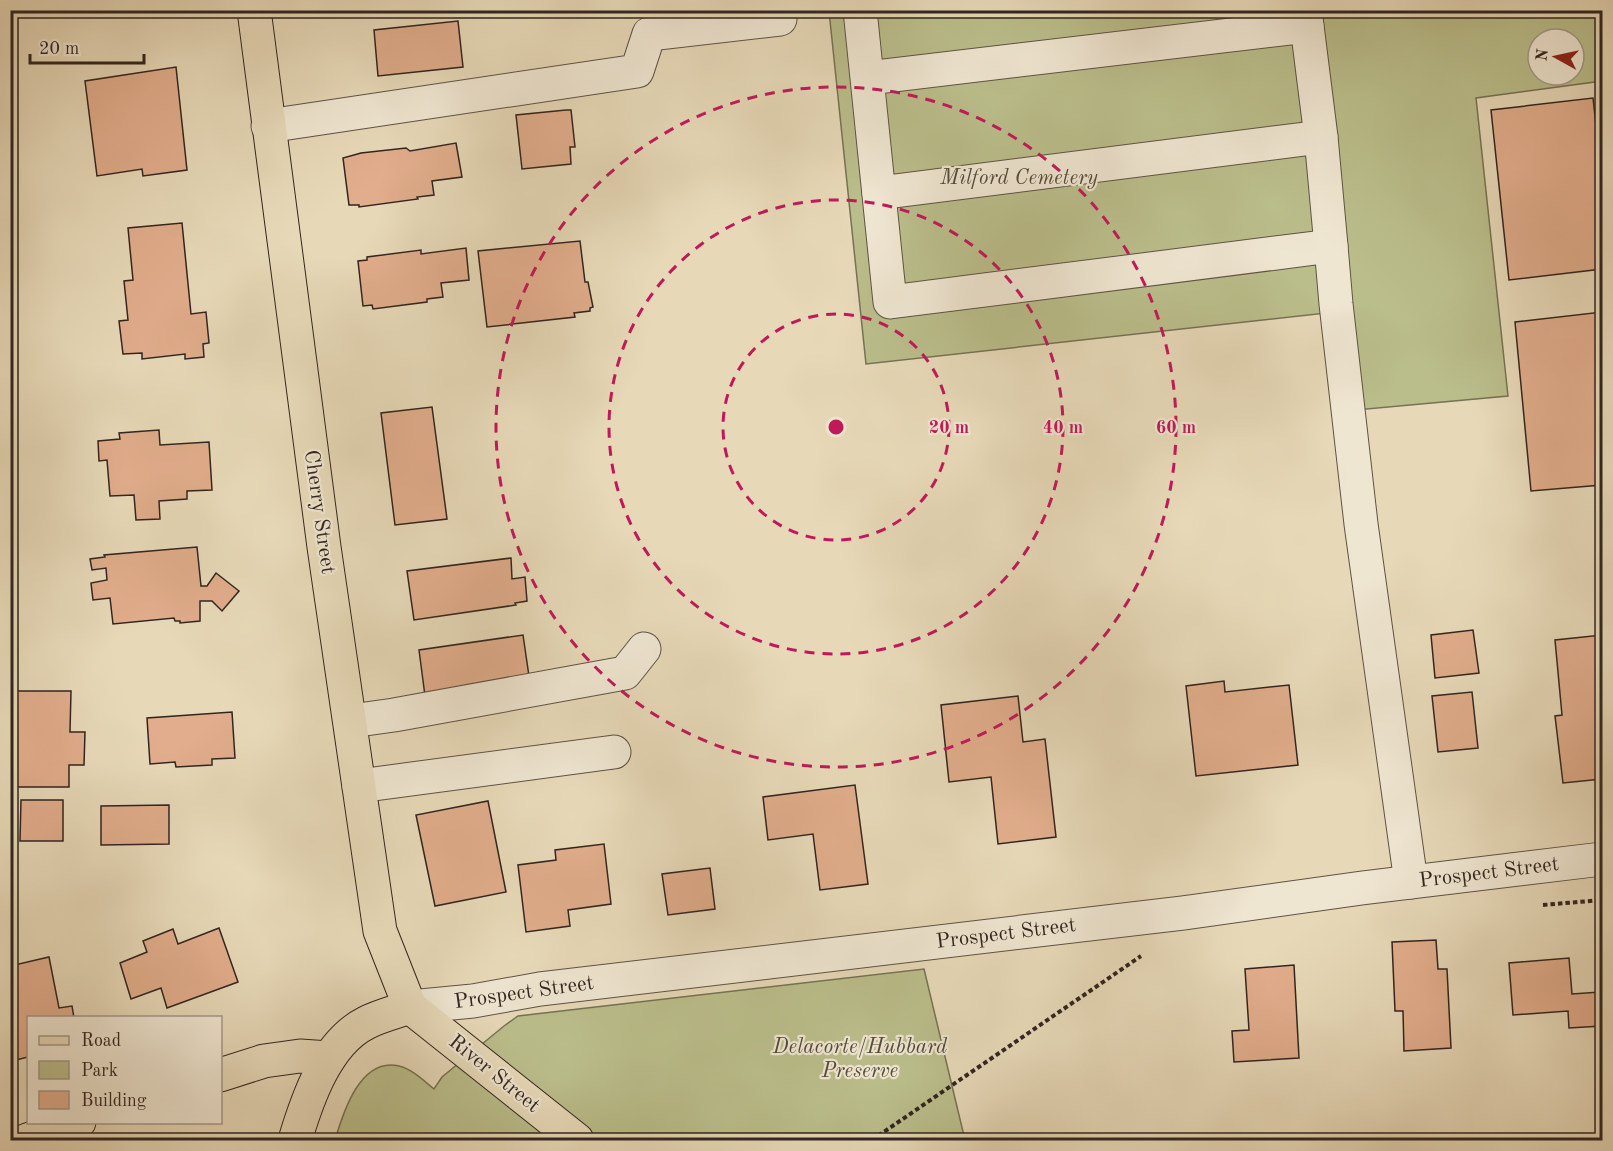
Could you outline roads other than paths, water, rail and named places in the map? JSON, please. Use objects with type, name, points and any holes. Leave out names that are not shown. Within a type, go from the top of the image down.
[{"type":"main road","name":"Cherry Street","points":[[254,10],[336,633],[351,721],[380,932],[410,1007]]},
{"type":"main road","points":[[295,1140],[302,1118],[329,1058],[347,1037],[366,1023],[410,1007]]},
{"type":"main road","name":"River Street","points":[[410,1007],[577,1140]]},
{"type":"main road","points":[[222,1074],[264,1061],[300,1056],[329,1058]]},
{"type":"main road","points":[[27,1140],[73,1124]]},
{"type":"street","points":[[861,10],[890,302],[1331,246]]},
{"type":"street","points":[[868,78],[1306,18],[1321,137],[1336,304],[1361,524],[1411,882]]},
{"type":"street","points":[[268,126],[637,71],[649,34],[780,19]]},
{"type":"street","points":[[879,193],[1321,137]]},
{"type":"street","points":[[351,721],[625,673],[644,649]]},
{"type":"street","points":[[359,786],[614,752]]},
{"type":"street","name":"Prospect Street","points":[[410,1007],[473,1001],[540,989],[1183,913],[1602,859]]},
{"type":"park label","name":"Milford Cemetery","points":[[1019,178]]},
{"type":"park label","name":"Delacorte/Hubbard Preserve","points":[[860,1059]]}]
